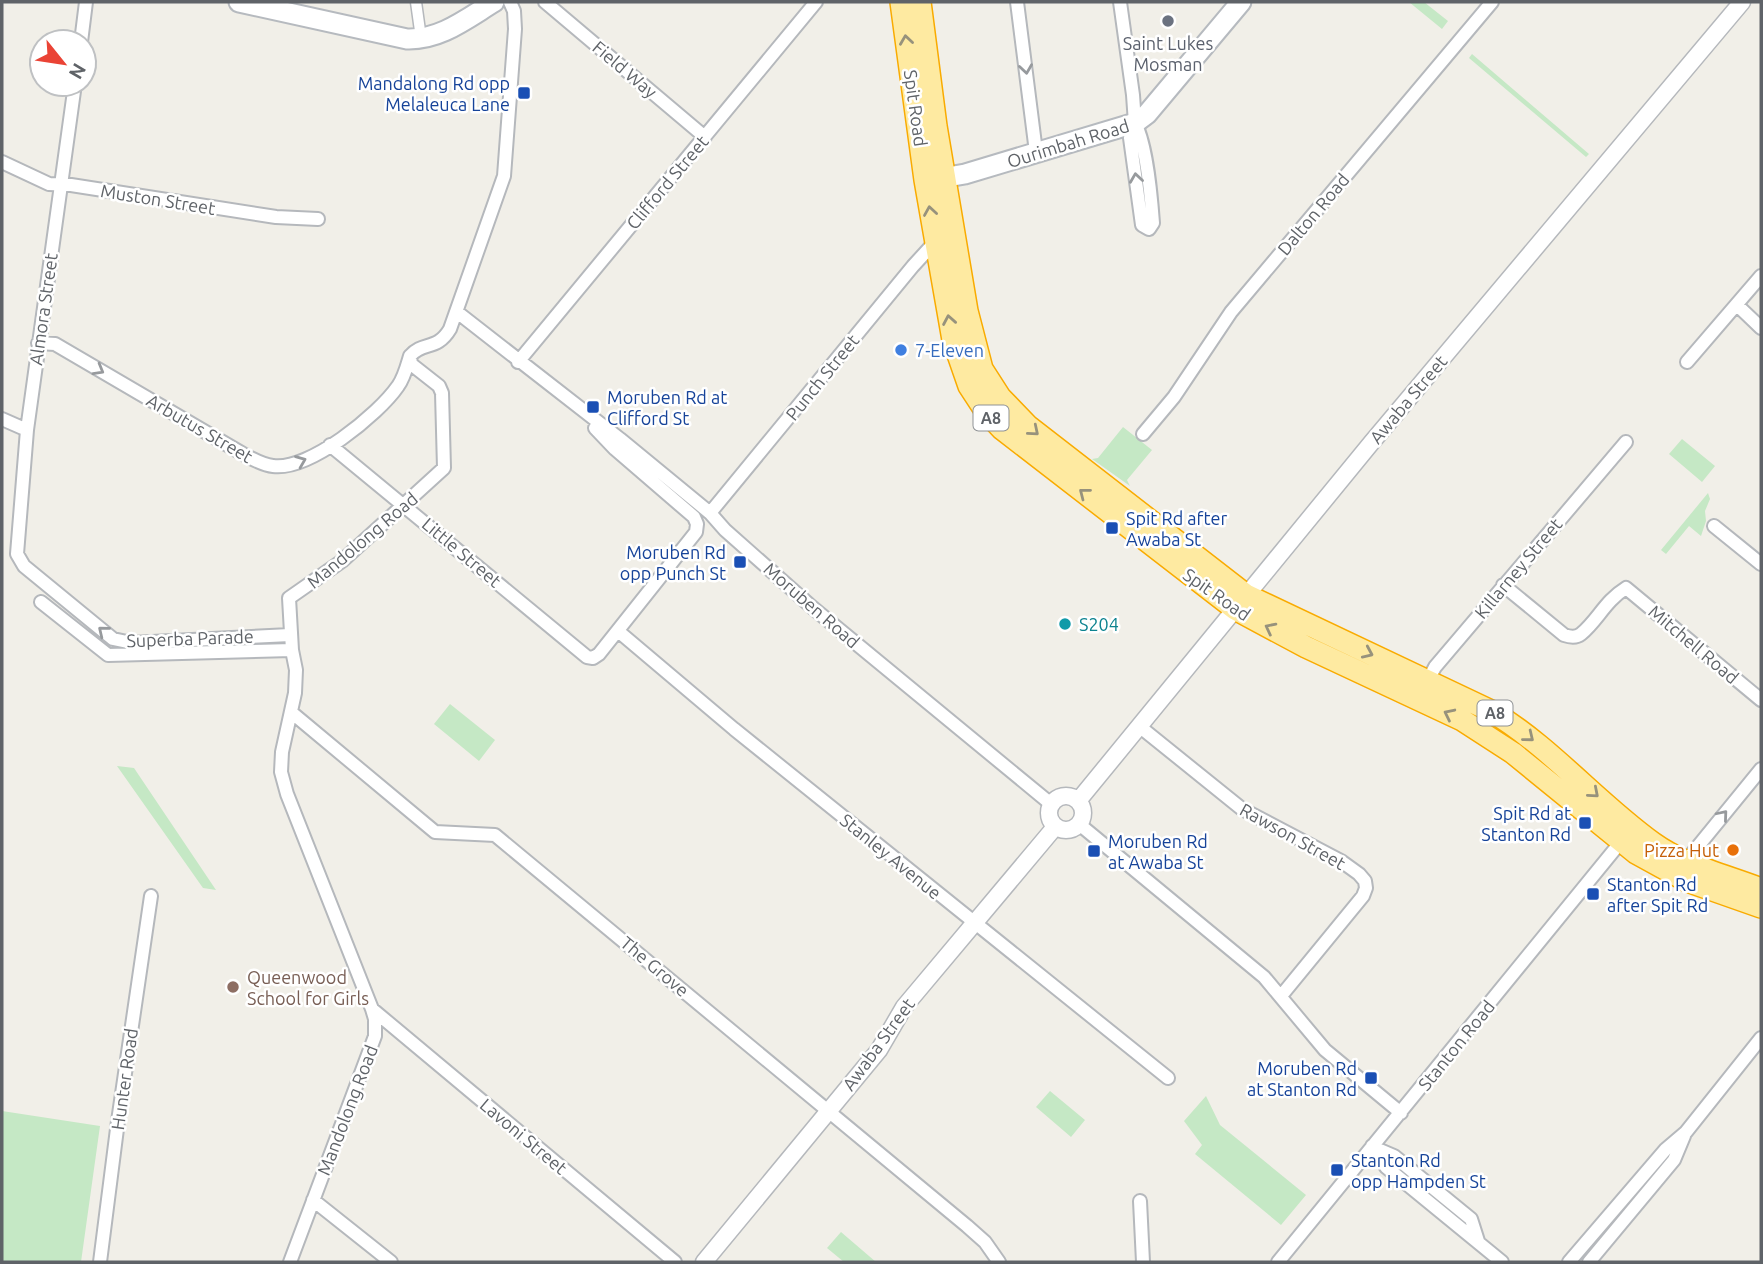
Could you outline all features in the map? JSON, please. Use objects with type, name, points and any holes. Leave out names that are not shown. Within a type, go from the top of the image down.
[{"type":"highway","name":"Spit Road","points":[[901,2],[935,179],[982,369],[1000,397],[1028,426],[1240,602]]},
{"type":"highway","name":"Spit Road","points":[[920,2],[935,179],[935,242],[960,366],[986,412],[1002,429],[1306,647],[1424,689],[1462,720],[1627,834],[1653,864],[1687,881],[1761,907]]},
{"type":"highway","name":"Spit Road","points":[[1627,834],[1652,842],[1686,861],[1761,889]]},
{"type":"main road","points":[[239,2],[421,39],[440,34],[494,2]]},
{"type":"main road","name":"Ourimbah Road","points":[[935,179],[969,172],[1135,123],[1147,114],[1241,2]]},
{"type":"street","points":[[83,28],[86,2]]},
{"type":"street","points":[[416,2],[421,39]]},
{"type":"street","points":[[410,356],[445,338],[453,324],[504,176],[515,29],[514,11],[510,2]]},
{"type":"street","name":"Field Way","points":[[545,2],[705,137]]},
{"type":"street","name":"Clifford Street","points":[[518,362],[816,2]]},
{"type":"street","points":[[1017,2],[1036,152]]},
{"type":"street","points":[[1120,2],[1135,123],[1141,135],[1152,210],[1153,223],[1149,229],[1142,225],[1130,138],[1135,123]]},
{"type":"street","name":"Dalton Road","points":[[1143,434],[1174,397],[1231,312],[1492,2]]},
{"type":"street","name":"Awaba Street","points":[[1078,801],[1372,442],[1742,2]]},
{"type":"street","name":"Almora Street","points":[[18,535],[27,430],[73,98]]},
{"type":"street","name":"Muston Street","points":[[2,162],[49,184],[276,217],[318,219]]},
{"type":"street","name":"Punch Street","points":[[710,513],[935,242]]},
{"type":"street","points":[[1687,362],[1761,276]]},
{"type":"street","points":[[1737,305],[1761,328]]},
{"type":"street","name":"Moruben Road","points":[[457,312],[710,513],[725,530],[813,608],[1051,804]]},
{"type":"street","name":"Arbutus Street","points":[[38,343],[55,344],[243,454],[272,467],[296,464],[352,432],[400,385],[410,356]]},
{"type":"street","name":"Mandolong Road","points":[[290,1262],[376,1036],[372,1009],[281,772],[296,670],[290,635],[289,598],[342,561],[440,473],[446,461],[442,393],[439,386],[411,364],[410,356]]},
{"type":"street","name":"Moruben Road","points":[[574,406],[615,449],[694,517],[697,524],[696,532],[618,631]]},
{"type":"street","points":[[2,419],[27,430]]},
{"type":"street","name":"Killarney Street","points":[[1424,689],[1435,667],[1626,442]]},
{"type":"street","name":"Little Street","points":[[330,445],[587,657],[593,658],[599,654],[618,631]]},
{"type":"street","points":[[1714,526],[1761,564]]},
{"type":"street","name":"Superba Parade","points":[[18,535],[17,554],[24,566],[114,639],[132,643],[290,635]]},
{"type":"street","name":"Mitchell Road","points":[[1503,585],[1570,637],[1580,635],[1612,597],[1626,588],[1761,700]]},
{"type":"street","name":"Superba Parade","points":[[41,602],[108,655],[292,650]]},
{"type":"street","name":"Stanley Avenue","points":[[618,631],[734,729],[1168,1078]]},
{"type":"street","name":"The Grove","points":[[291,712],[435,832],[495,835],[967,1226],[985,1242],[999,1262]]},
{"type":"street","name":"Rawson Street","points":[[1139,726],[1242,809],[1340,861],[1365,881],[1363,896],[1281,996]]},
{"type":"street","points":[[1686,861],[1761,769]]},
{"type":"street","points":[[1063,796],[1078,801],[1083,815],[1079,824],[1070,830],[1055,827],[1048,814],[1051,804],[1063,796]]},
{"type":"street","points":[[1079,824],[1264,977],[1325,1050],[1401,1113]]},
{"type":"street","name":"Awaba Street","points":[[704,1262],[879,1050],[904,1007],[1055,827]]},
{"type":"street","name":"Stanton Road","points":[[1278,1262],[1627,834]]},
{"type":"street","name":"Hunter Road","points":[[100,1262],[151,896]]},
{"type":"street","name":"Lavoni Street","points":[[372,1009],[675,1262]]},
{"type":"street","points":[[1569,1262],[1666,1149],[1686,1132],[1761,1038]]},
{"type":"street","points":[[1589,1262],[1674,1160],[1686,1132]]},
{"type":"street","points":[[1372,1146],[1394,1156],[1471,1219],[1478,1242],[1502,1262]]},
{"type":"street","points":[[313,1199],[391,1262]]},
{"type":"street","points":[[1140,1201],[1143,1262]]},
{"type":"green space","points":[[1409,2],[1424,2],[1448,21],[1442,29]]},
{"type":"green space","points":[[1472,54],[1589,154],[1586,157],[1469,58]]},
{"type":"green space","points":[[1123,427],[1152,450],[1127,480],[1130,486],[1092,459],[1098,458]]},
{"type":"green space","points":[[1682,439],[1715,466],[1702,482],[1669,454]]},
{"type":"green space","points":[[1708,493],[1710,499],[1701,536],[1689,526],[1666,554],[1661,550]]},
{"type":"green space","points":[[450,704],[495,740],[479,761],[434,724]]},
{"type":"green space","points":[[117,766],[134,768],[216,890],[203,888]]},
{"type":"green space","points":[[1050,1091],[1085,1120],[1071,1137],[1036,1107]]},
{"type":"green space","points":[[1206,1096],[1220,1125],[1306,1195],[1281,1225],[1195,1154],[1202,1145],[1184,1121]]},
{"type":"green space","points":[[2,1111],[100,1126],[81,1262],[2,1262]]},
{"type":"green space","points":[[841,1232],[876,1262],[844,1262],[827,1248]]},
{"type":"place","name":"Saint Lukes Mosman","points":[[1168,21]]},
{"type":"place","name":"Mandalong Rd opp Melaleuca Lane","points":[[524,93]]},
{"type":"place","name":"7-Eleven","points":[[901,350]]},
{"type":"place","name":"Moruben Rd at Clifford St","points":[[593,407]]},
{"type":"place","name":"Spit Rd after Awaba St","points":[[1112,528]]},
{"type":"place","name":"Moruben Rd opp Punch St","points":[[740,562]]},
{"type":"place","name":"S204","points":[[1065,624]]},
{"type":"place","name":"Spit Rd at Stanton Rd","points":[[1585,823]]},
{"type":"place","name":"Pizza Hut","points":[[1733,850]]},
{"type":"place","name":"Moruben Rd at Awaba St","points":[[1094,851]]},
{"type":"place","name":"Stanton Rd after Spit Rd","points":[[1593,894]]},
{"type":"place","name":"Queenwood School for Girls","points":[[233,987]]},
{"type":"place","name":"Moruben Rd at Stanton Rd","points":[[1371,1078]]},
{"type":"place","name":"Stanton Rd opp Hampden St","points":[[1337,1170]]}]
